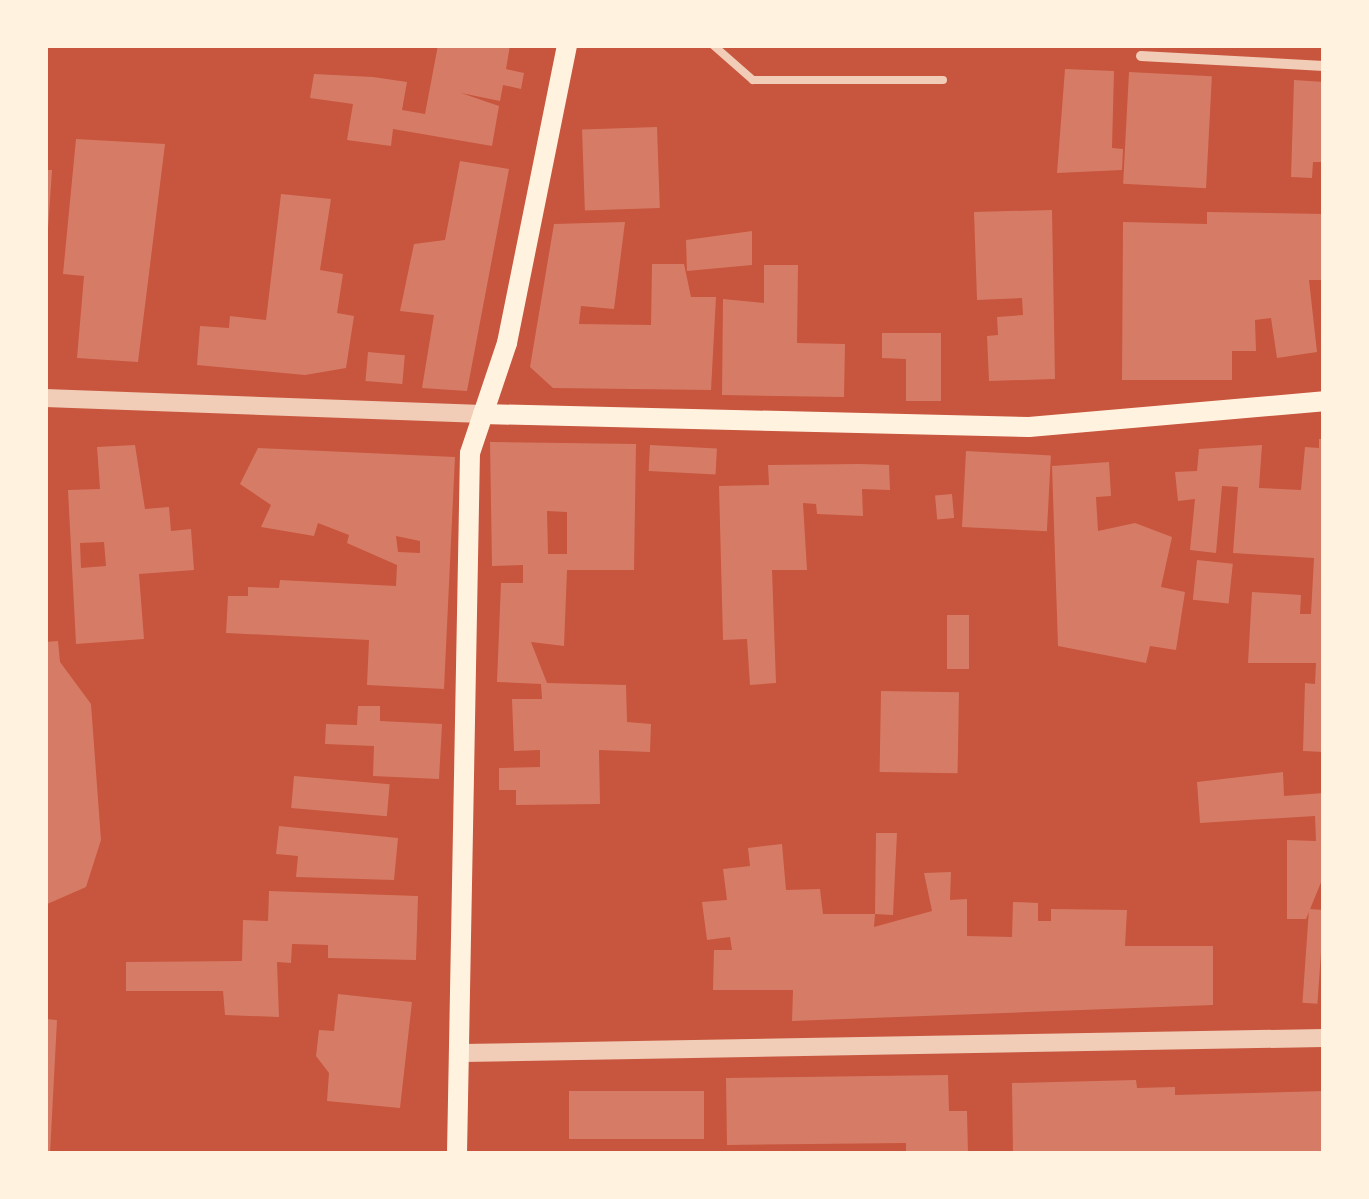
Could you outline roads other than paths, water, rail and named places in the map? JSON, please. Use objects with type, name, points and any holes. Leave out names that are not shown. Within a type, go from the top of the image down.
[{"type":"main road","points":[[457,1154],[462,1053],[470,453],[484,414],[567,45]]},
{"type":"main road","points":[[484,414],[1029,427],[1324,401]]},
{"type":"street","points":[[1141,56],[1324,66]]},
{"type":"street","points":[[45,398],[484,414]]},
{"type":"street","points":[[462,1053],[1324,1038]]},
{"type":"lane","points":[[713,45],[752,80],[944,80]]}]
